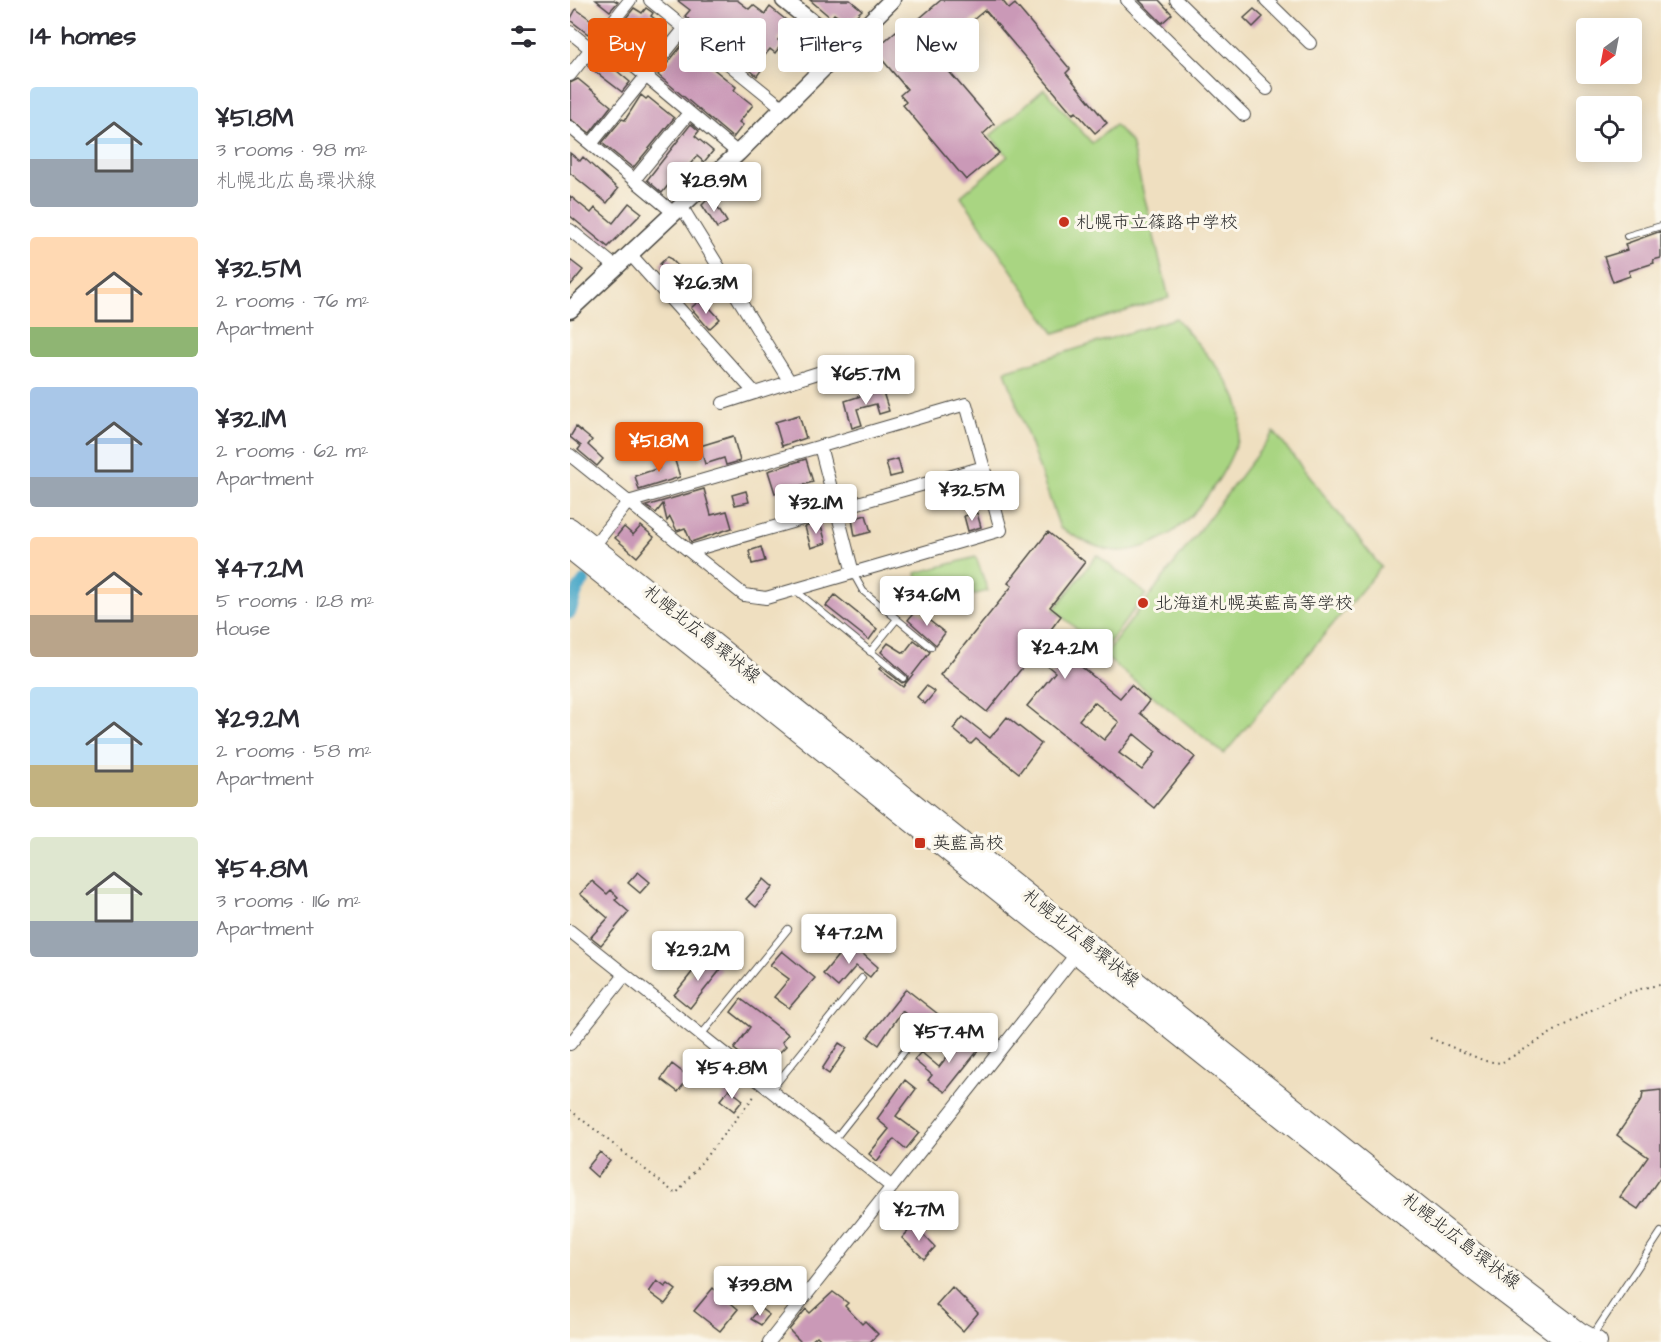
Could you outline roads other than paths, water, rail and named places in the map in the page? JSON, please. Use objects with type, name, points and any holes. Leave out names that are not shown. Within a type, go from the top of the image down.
[{"type":"main road","name":"札幌北広島環状線","points":[[570,528],[1480,1257],[1594,1340]]},
{"type":"main road","name":"札幌北広島環状線","points":[[570,549],[1464,1263],[1569,1342]]},
{"type":"street","points":[[616,18],[630,0]]},
{"type":"street","points":[[650,0],[679,23]]},
{"type":"street","points":[[784,0],[806,18]]},
{"type":"street","points":[[874,18],[892,0]]},
{"type":"street","points":[[1126,0],[1244,115]]},
{"type":"street","points":[[1176,0],[1267,89]]},
{"type":"street","points":[[1266,0],[1310,43]]},
{"type":"street","points":[[570,32],[588,47]]},
{"type":"street","points":[[591,144],[679,35]]},
{"type":"street","points":[[570,75],[588,53]]},
{"type":"street","points":[[641,72],[738,153]]},
{"type":"street","points":[[739,72],[783,108]]},
{"type":"street","points":[[570,310],[738,153],[820,72]]},
{"type":"street","points":[[634,180],[689,113]]},
{"type":"street","points":[[570,127],[634,180],[678,209],[790,382]]},
{"type":"street","points":[[570,230],[616,267]]},
{"type":"street","points":[[630,254],[755,393]]},
{"type":"street","points":[[723,403],[821,372]]},
{"type":"street","points":[[570,455],[628,502],[690,551],[744,595],[766,598],[1001,530],[966,404],[628,502],[593,547]]},
{"type":"street","points":[[820,446],[853,573]]},
{"type":"street","points":[[690,551],[984,467]]},
{"type":"street","points":[[570,931],[892,1187]]},
{"type":"street","points":[[768,1342],[1077,953]]},
{"type":"street","points":[[570,1044],[625,975]]},
{"type":"lane","points":[[1628,236],[1661,226]]},
{"type":"lane","points":[[853,573],[862,591],[931,647]]},
{"type":"lane","points":[[795,590],[903,678]]},
{"type":"lane","points":[[870,652],[897,620]]},
{"type":"lane","points":[[701,1035],[788,929]]},
{"type":"lane","points":[[767,1088],[862,978]]},
{"type":"lane","points":[[833,1141],[926,1024]]},
{"type":"lane","points":[[1594,1340],[1661,1232]]},
{"type":"waterway","points":[[570,613],[578,589],[584,581]]},
{"type":"place","name":"札幌市立篠路中学校","points":[[1064,222]]},
{"type":"place","name":"北海道札幌英藍高等学校","points":[[1143,603]]},
{"type":"place","name":"英藍高校","points":[[920,843]]}]
